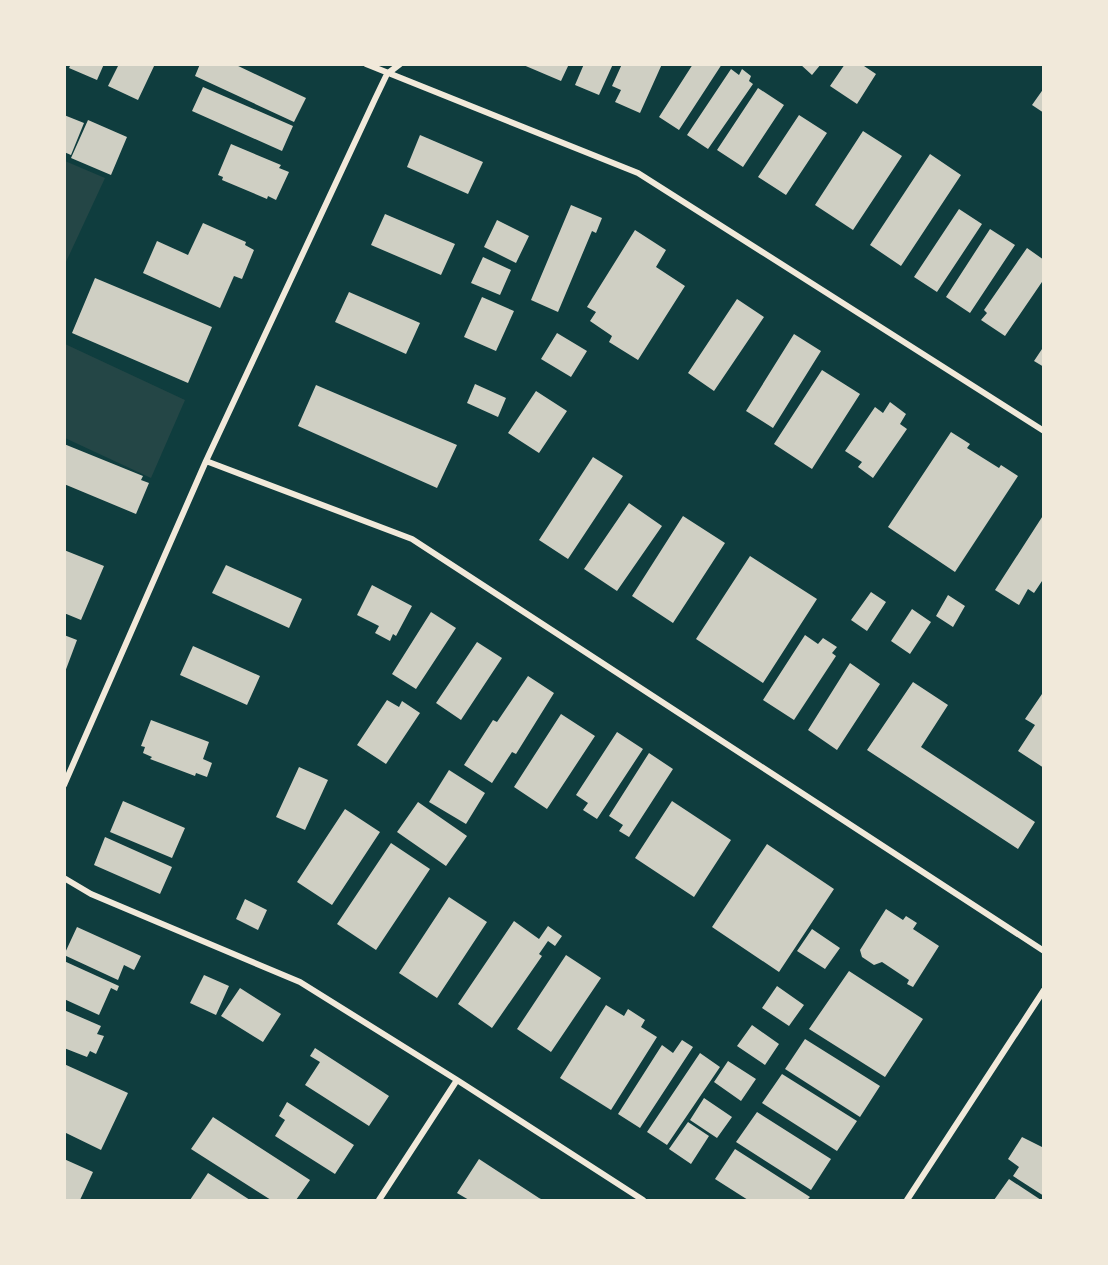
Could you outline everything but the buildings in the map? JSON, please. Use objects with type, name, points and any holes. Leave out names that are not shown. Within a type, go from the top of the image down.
[{"type":"street","points":[[366,64],[638,173],[1044,431]]},
{"type":"street","points":[[64,785],[207,461],[387,74],[400,64]]},
{"type":"street","points":[[207,461],[412,539],[1044,951]]},
{"type":"street","points":[[64,878],[91,894],[300,982],[458,1080],[643,1200]]},
{"type":"street","points":[[907,1200],[1044,990]]},
{"type":"street","points":[[379,1200],[458,1080]]},
{"type":"shaded area","points":[[65,161],[105,178],[65,264]]},
{"type":"shaded area","points":[[65,344],[185,400],[151,478],[65,438]]}]
